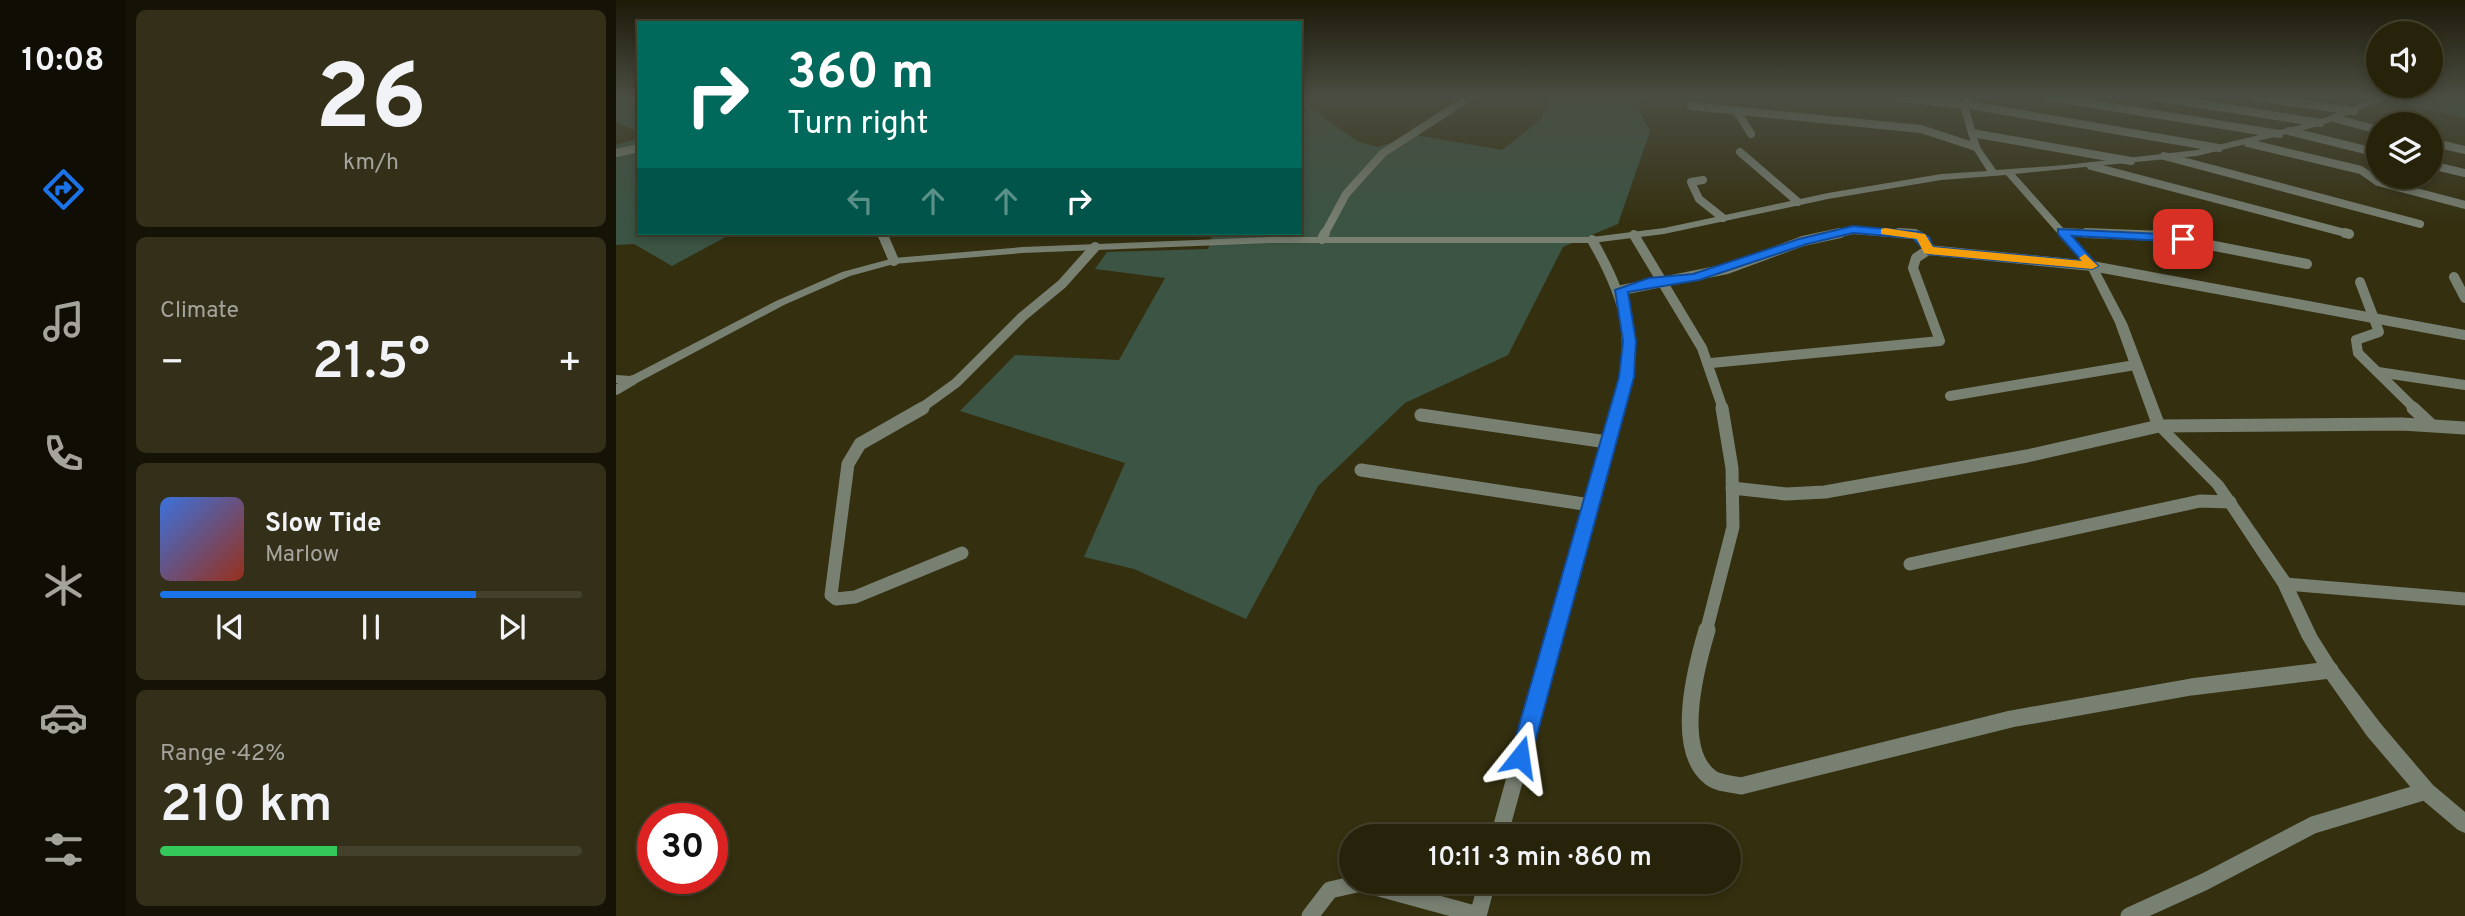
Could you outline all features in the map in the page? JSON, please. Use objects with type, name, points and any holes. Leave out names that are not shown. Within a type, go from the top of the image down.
[{"type":"street","points":[[1322,239],[1332,216],[1352,189],[1385,152],[1401,140]]},
{"type":"street","points":[[1952,140],[1976,148],[2062,232],[2092,266],[2121,323],[2159,426],[2218,485],[2285,584],[2310,638],[2330,670],[2374,730],[2426,791],[2465,824]]},
{"type":"street","points":[[1974,140],[1976,148]]},
{"type":"street","points":[[2010,140],[2131,161]]},
{"type":"street","points":[[2173,140],[2219,148]]},
{"type":"street","points":[[616,390],[780,303],[846,274],[894,261],[961,253],[1322,239],[1592,240],[1634,235],[1941,177],[2091,166],[2219,148],[2257,140]]},
{"type":"street","points":[[2316,140],[2366,150]]},
{"type":"street","points":[[2248,142],[2361,170],[2378,182],[2465,205]]},
{"type":"street","points":[[2443,145],[2465,150]]},
{"type":"street","points":[[616,153],[637,148]]},
{"type":"street","points":[[1740,152],[1798,202]]},
{"type":"street","points":[[2164,156],[2420,224]]},
{"type":"street","points":[[2091,166],[2349,234]]},
{"type":"street","points":[[2443,168],[2465,173]]},
{"type":"street","points":[[1703,180],[1691,182],[1692,191],[1705,206],[1723,218]]},
{"type":"street","points":[[1622,290],[1727,269],[1803,242],[1853,230],[1915,234],[1925,240],[1928,250]]},
{"type":"street","points":[[2062,232],[2176,238],[2307,264]]},
{"type":"street","points":[[883,235],[894,261]]},
{"type":"street","points":[[1634,235],[1682,308],[1711,363],[1726,424],[1732,488],[1732,541],[1693,685],[1688,722],[1697,766],[1706,777],[1724,786],[1741,786],[2011,719],[2191,687],[2330,670]]},
{"type":"street","points":[[1502,824],[1629,359],[1627,316],[1622,290],[1592,240]]},
{"type":"street","points":[[962,553],[855,597],[836,599],[831,595],[848,464],[853,452],[860,444],[907,419],[956,383],[1022,317],[1062,284],[1095,247]]},
{"type":"street","points":[[1711,363],[1940,341],[1913,268],[1916,258],[1928,250],[2092,266],[2465,335]]},
{"type":"street","points":[[2455,277],[2465,298]]},
{"type":"street","points":[[2360,282],[2379,332],[2356,340],[2358,353],[2430,425]]},
{"type":"street","points":[[1950,396],[2135,365]]},
{"type":"street","points":[[2378,372],[2465,385]]},
{"type":"street","points":[[616,379],[632,380]]},
{"type":"street","points":[[1420,415],[1607,442]]},
{"type":"street","points":[[1732,488],[1786,494],[1825,492],[2027,456],[2159,426],[2430,425],[2465,428]]},
{"type":"street","points":[[1361,470],[1590,505]]},
{"type":"street","points":[[1910,564],[2200,502],[2230,502]]},
{"type":"street","points":[[2285,584],[2465,599]]},
{"type":"street","points":[[2129,916],[2204,882],[2313,825],[2426,791]]},
{"type":"street","points":[[1311,916],[1316,902],[1329,889],[1343,883],[1361,883],[1478,915],[1484,894]]},
{"type":"green space","points":[[637,140],[637,235],[729,235],[672,266],[634,244],[616,245],[616,145]]},
{"type":"green space","points":[[1302,140],[1355,140],[1378,147],[1400,140],[1443,140],[1502,150],[1515,140],[1647,140],[1618,224],[1563,247],[1508,355],[1405,403],[1318,486],[1246,619],[1134,569],[1084,557],[1125,463],[960,411],[1015,355],[1119,360],[1165,278],[1095,269],[1107,252],[1208,249],[1212,235],[1302,235]]},
{"type":"slow traffic","points":[[1885,231],[1921,236],[1928,250],[2092,266],[2085,258]]},
{"type":"route","points":[[1520,757],[1614,412],[1626,377],[1630,341],[1622,290],[1649,282],[1676,280],[1727,269],[1803,242],[1863,229],[1915,234],[1925,240],[1928,250],[2092,266],[2062,232],[2183,239]]}]
